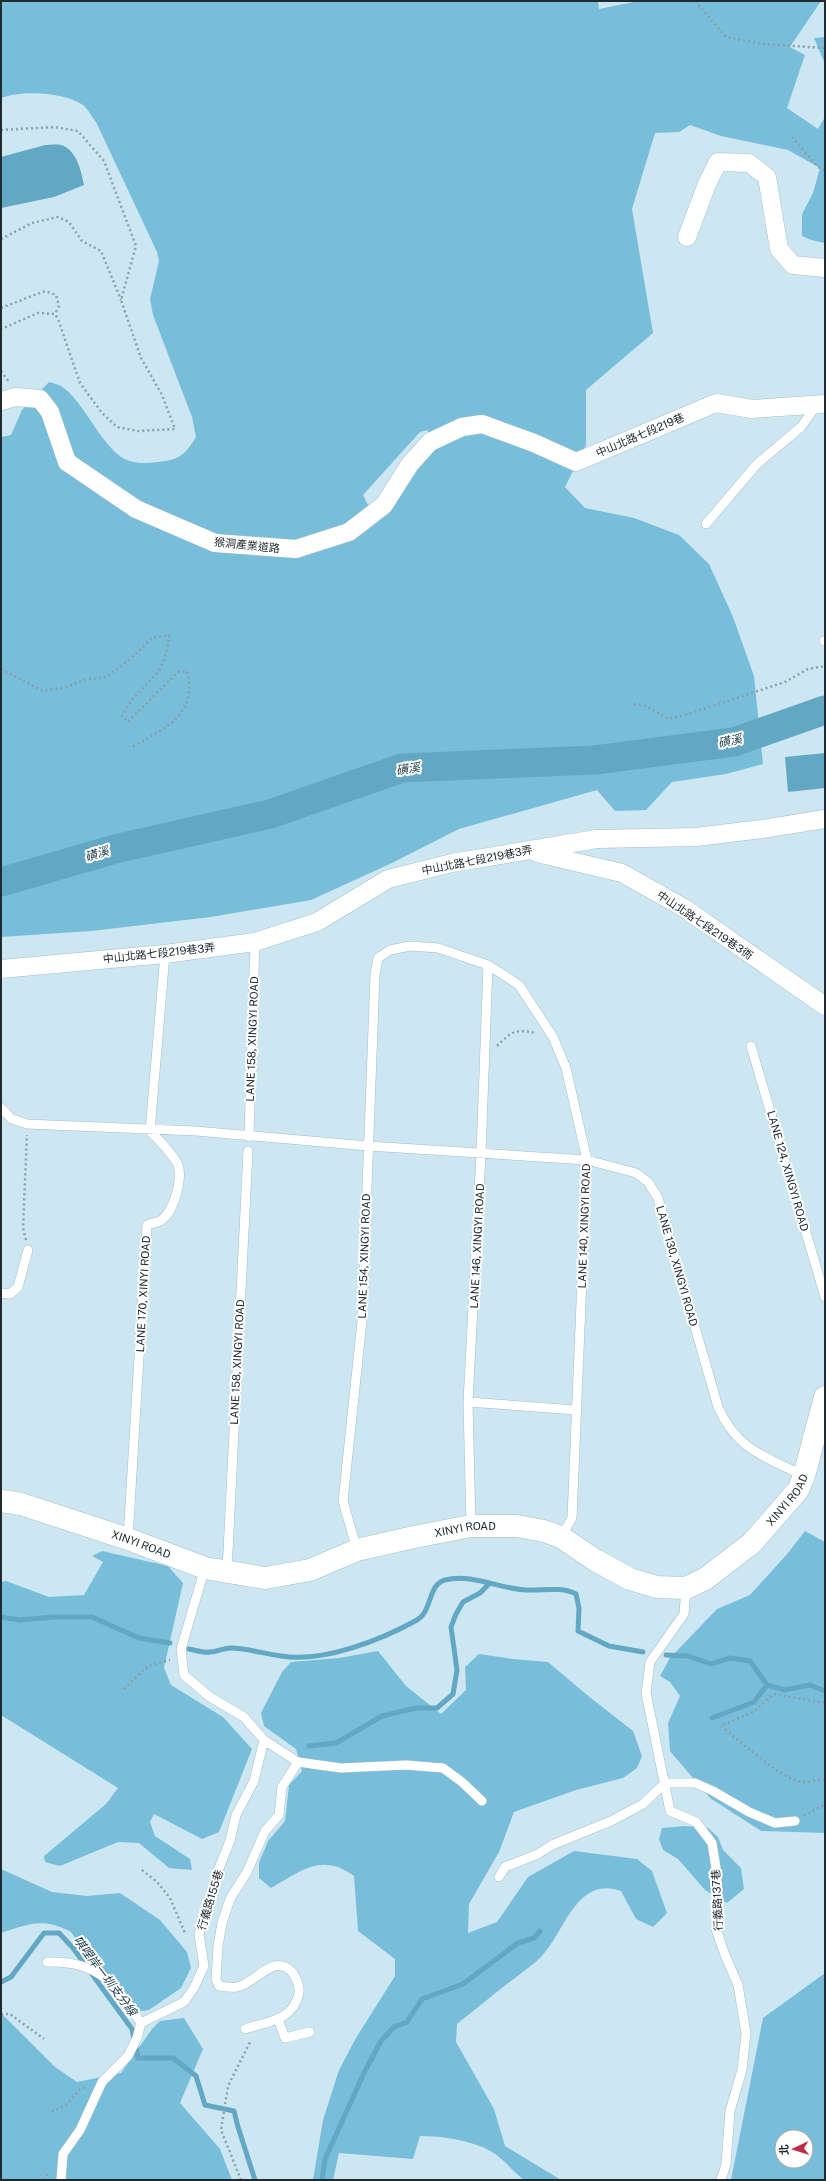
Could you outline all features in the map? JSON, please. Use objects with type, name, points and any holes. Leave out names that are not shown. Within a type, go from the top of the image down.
[{"type":"street","points":[[687,237],[707,184],[718,162],[749,163],[768,177],[779,249],[793,265],[825,268]]},
{"type":"street","name":"猴洞產業道路","points":[[1,401],[16,397],[40,399],[50,412],[67,462],[136,509],[215,543],[296,549],[349,532],[384,505],[410,464],[430,442],[462,427]]},
{"type":"street","name":"中山北路七段219巷","points":[[462,427],[482,424],[534,443],[576,462],[716,403],[752,408],[820,405]]},
{"type":"street","name":"中山北路七段219巷3弄","points":[[1,969],[166,954],[255,942],[317,922],[388,879],[452,863],[596,839],[696,837],[825,819]]},
{"type":"street","name":"中山北路七段219巷3衖","points":[[529,851],[622,873],[684,908],[825,1006]]},
{"type":"street","name":"XINYI ROAD","points":[[1,1501],[21,1504],[205,1568],[226,1573],[265,1578],[310,1570],[357,1550],[414,1537],[471,1526],[517,1526],[544,1531],[561,1537],[595,1560],[630,1579],[658,1587],[686,1588],[705,1579],[752,1543],[798,1490],[804,1476],[825,1397]]},
{"type":"lane","points":[[706,524],[756,465],[801,427],[820,405]]},
{"type":"lane","name":"LANE 158, XINGYI ROAD","points":[[249,1137],[255,942]]},
{"type":"lane","name":"LANE 140, XINGYI ROAD","points":[[378,958],[390,950],[410,946],[438,948],[488,965],[519,985],[553,1037],[568,1074],[587,1160],[572,1518],[561,1537]]},
{"type":"lane","points":[[150,1131],[166,954]]},
{"type":"lane","name":"LANE 154, XINGYI ROAD","points":[[357,1550],[343,1501],[362,1321],[375,975],[378,958]]},
{"type":"lane","name":"LANE 146, XINGYI ROAD","points":[[471,1526],[468,1402],[482,1154],[488,965]]},
{"type":"lane","name":"LANE 124, XINGYI ROAD","points":[[751,1046],[825,1297]]},
{"type":"lane","name":"LANE 130, XINGYI ROAD","points":[[1,1108],[12,1120],[27,1124],[150,1131],[196,1131],[249,1137],[368,1146],[587,1160],[636,1174],[648,1182],[658,1198],[718,1407],[726,1425],[739,1441],[804,1476]]},
{"type":"lane","name":"LANE 170, XINYI ROAD","points":[[128,1540],[148,1224],[160,1221],[169,1210],[177,1194],[179,1177],[177,1162],[150,1131]]},
{"type":"lane","name":"LANE 158, XINGYI ROAD","points":[[226,1573],[248,1151]]},
{"type":"lane","points":[[1,1293],[10,1294],[18,1287],[28,1250]]},
{"type":"lane","points":[[468,1402],[576,1410]]},
{"type":"lane","points":[[205,1568],[186,1628],[181,1653],[184,1675],[210,1697],[244,1717],[264,1740],[298,1762],[341,1768],[406,1765],[443,1768],[462,1782],[482,1801]]},
{"type":"lane","name":"行義路137巷","points":[[686,1588],[684,1614],[650,1662],[646,1693],[670,1811],[696,1822],[712,1844],[716,1874],[716,1929],[738,1985],[746,2033],[742,2070],[730,2111],[726,2164],[721,2180]]},
{"type":"lane","name":"行義路155巷","points":[[142,2023],[184,2002],[194,1988],[204,1966],[200,1934],[219,1868],[230,1841],[236,1815],[254,1781],[264,1740]]},
{"type":"lane","points":[[245,2029],[278,2020],[289,2014],[297,2002],[300,1989],[291,1970],[279,1965],[267,1968],[238,1988],[219,1986],[216,1979],[216,1966],[222,1923],[230,1899],[247,1872],[265,1832],[279,1815],[282,1787],[298,1762]]},
{"type":"lane","points":[[499,1877],[505,1867],[538,1854],[552,1845],[611,1821],[643,1804],[665,1783],[695,1783],[713,1791],[749,1812],[775,1823],[795,1821]]},
{"type":"lane","points":[[47,1962],[67,1962],[90,1970],[111,1981],[142,2023],[137,2038],[128,2056],[102,2082],[80,2130],[63,2154],[61,2180]]},
{"type":"lane","points":[[278,2020],[285,2038],[310,2032]]},
{"type":"path","points":[[695,1],[726,37],[763,44],[825,48]]},
{"type":"path","points":[[1,129],[54,127],[78,131],[104,161],[136,246],[121,300]]},
{"type":"path","points":[[792,137],[818,167],[825,170]]},
{"type":"path","points":[[1,239],[32,223],[58,217],[69,222],[82,241],[101,251],[121,300],[141,358],[162,395],[175,429],[138,431],[117,427],[102,413],[80,383],[55,314]]},
{"type":"path","points":[[1,308],[45,291],[56,295],[59,306],[55,314]]},
{"type":"path","points":[[1,329],[38,313],[55,314]]},
{"type":"path","points":[[1,669],[43,691],[67,687],[84,680],[106,678],[129,660],[152,638],[169,635],[167,650],[158,672],[129,702],[122,716],[128,722],[178,672],[187,671],[191,685],[189,698],[181,714],[163,729],[132,747]]},
{"type":"path","points":[[634,704],[646,706],[668,719],[685,716],[785,682],[808,670],[825,666]]},
{"type":"path","points":[[485,1057],[508,1034],[515,1031],[524,1030],[553,1037]]},
{"type":"path","points":[[27,1124],[23,1228],[28,1250]]},
{"type":"path","points":[[124,1689],[148,1666],[181,1653]]},
{"type":"path","points":[[825,1703],[773,1694],[755,1711],[721,1726],[770,1765],[790,1777],[802,1782],[825,1779]]},
{"type":"path","points":[[795,1821],[825,1804]]},
{"type":"path","points":[[142,1870],[157,1882],[170,1898],[184,1933],[200,1934]]},
{"type":"path","points":[[1,2014],[10,2014],[44,2039]]},
{"type":"path","points":[[241,2180],[221,2130],[228,2086],[250,2041],[256,2036]]},
{"type":"path","points":[[52,2112],[67,2104],[80,2089],[102,2082]]},
{"type":"shaded area","points":[[1,1],[598,1],[599,9],[639,1],[821,1],[790,47],[805,55],[787,108],[818,129],[825,117],[825,243],[811,240],[802,236],[802,214],[813,193],[820,168],[788,150],[721,136],[690,125],[679,132],[655,133],[632,209],[653,333],[586,390],[586,445],[565,487],[585,508],[634,518],[679,535],[709,564],[733,617],[754,676],[763,764],[726,774],[672,782],[646,810],[615,811],[597,790],[459,829],[392,863],[311,900],[211,917],[91,931],[1,937],[1,437],[11,435],[22,410],[49,382],[61,386],[70,393],[103,438],[121,456],[130,461],[151,463],[171,460],[181,456],[196,437],[192,417],[153,315],[150,299],[159,261],[157,252],[96,122],[83,105],[65,97],[31,93],[10,95],[1,98]],"holes":[[[428,430],[429,453],[408,484],[368,505],[363,495],[420,432]]]},
{"type":"shaded area","points":[[825,37],[825,64],[814,38]]},
{"type":"shaded area","points":[[45,145],[61,145],[71,151],[75,156],[84,185],[54,197],[1,208],[1,157]]},
{"type":"shaded area","points":[[825,753],[825,788],[788,792],[785,757]]},
{"type":"shaded area","points":[[805,1531],[825,1542],[825,1833],[761,1831],[710,1798],[670,1751],[668,1723],[680,1696],[670,1682],[660,1676],[670,1658],[717,1609],[750,1595],[788,1553]]},
{"type":"shaded area","points":[[102,1551],[168,1566],[183,1583],[164,1668],[171,1685],[223,1717],[252,1749],[219,1832],[202,1839],[154,1814],[150,1822],[155,1836],[190,1859],[192,1870],[169,1868],[139,1843],[118,1842],[60,1866],[45,1862],[44,1856],[106,1804],[118,1788],[1,1715],[1,1582],[6,1581],[49,1597],[84,1595],[103,1562],[92,1556]]},
{"type":"shaded area","points":[[378,1651],[406,1686],[441,1714],[466,1690],[465,1667],[479,1654],[548,1662],[633,1731],[642,1756],[637,1768],[623,1778],[576,1790],[514,1812],[499,1852],[469,1904],[468,1933],[497,1922],[528,1877],[574,1851],[637,1859],[652,1871],[667,1913],[653,1927],[636,1919],[621,1891],[606,1888],[593,1891],[582,1899],[573,1909],[549,1947],[535,1963],[457,2024],[456,2042],[494,2109],[505,2146],[561,2180],[524,2180],[492,2152],[475,2144],[438,2137],[420,2136],[413,2159],[339,2153],[333,2180],[313,2180],[323,2120],[339,2070],[356,2038],[395,1976],[395,1959],[358,1931],[354,1876],[332,1865],[322,1865],[302,1870],[271,1888],[259,1878],[259,1863],[268,1841],[285,1821],[289,1785],[302,1771],[296,1749],[264,1726],[261,1713],[282,1672],[291,1662],[339,1658]]},
{"type":"shaded area","points":[[685,1826],[708,1828],[718,1837],[723,1850],[741,1868],[744,1889],[727,1903],[705,1890],[678,1859],[663,1850],[659,1839],[662,1828]]},
{"type":"shaded area","points":[[1,1869],[52,1892],[87,1896],[120,1893],[160,1920],[187,1952],[191,1968],[181,1988],[149,2010],[129,2013],[71,1932],[61,1927],[44,1923],[28,1925],[1,1933]]},
{"type":"shaded area","points":[[825,1973],[825,2180],[731,2180],[763,2018]]},
{"type":"shaded area","points":[[1,2013],[55,2067],[77,2082],[121,2073],[152,2029],[160,2021],[184,2018],[203,2049],[180,2103],[220,2149],[232,2180],[1,2180]]},
{"type":"waterway","name":"磺溪","points":[[1,882],[115,849],[270,814],[402,768],[595,760],[734,742],[825,710]]},
{"type":"waterway","points":[[189,1649],[207,1652],[233,1648],[281,1656],[297,1657],[333,1653],[369,1642],[403,1628],[422,1616],[433,1592],[440,1583],[445,1580],[465,1578],[516,1589],[558,1589],[576,1594],[579,1608],[578,1631],[609,1646],[643,1652]]},
{"type":"waterway","points":[[309,1746],[336,1743],[382,1716],[416,1708],[437,1708],[453,1694],[457,1670],[451,1627],[463,1602],[480,1593],[489,1584]]},
{"type":"waterway","points":[[1,1617],[20,1620],[54,1617],[92,1617],[139,1638],[170,1643]]},
{"type":"waterway","points":[[666,1655],[688,1656],[711,1664],[730,1658],[750,1661],[767,1685],[785,1690],[810,1685],[825,1691]]},
{"type":"waterway","points":[[712,1718],[754,1702],[767,1685]]},
{"type":"waterway","points":[[322,2180],[325,2159],[364,2073],[381,2041],[394,2027],[407,2022],[422,1999],[463,1984],[518,1943],[534,1938],[540,1931]]},
{"type":"waterway","name":"唭哩岸一圳支分線","points":[[1,1982],[11,1977],[44,1933],[59,1933],[73,1948],[132,2029],[138,2058],[173,2058],[196,2076],[205,2105],[234,2111],[255,2180]]}]
